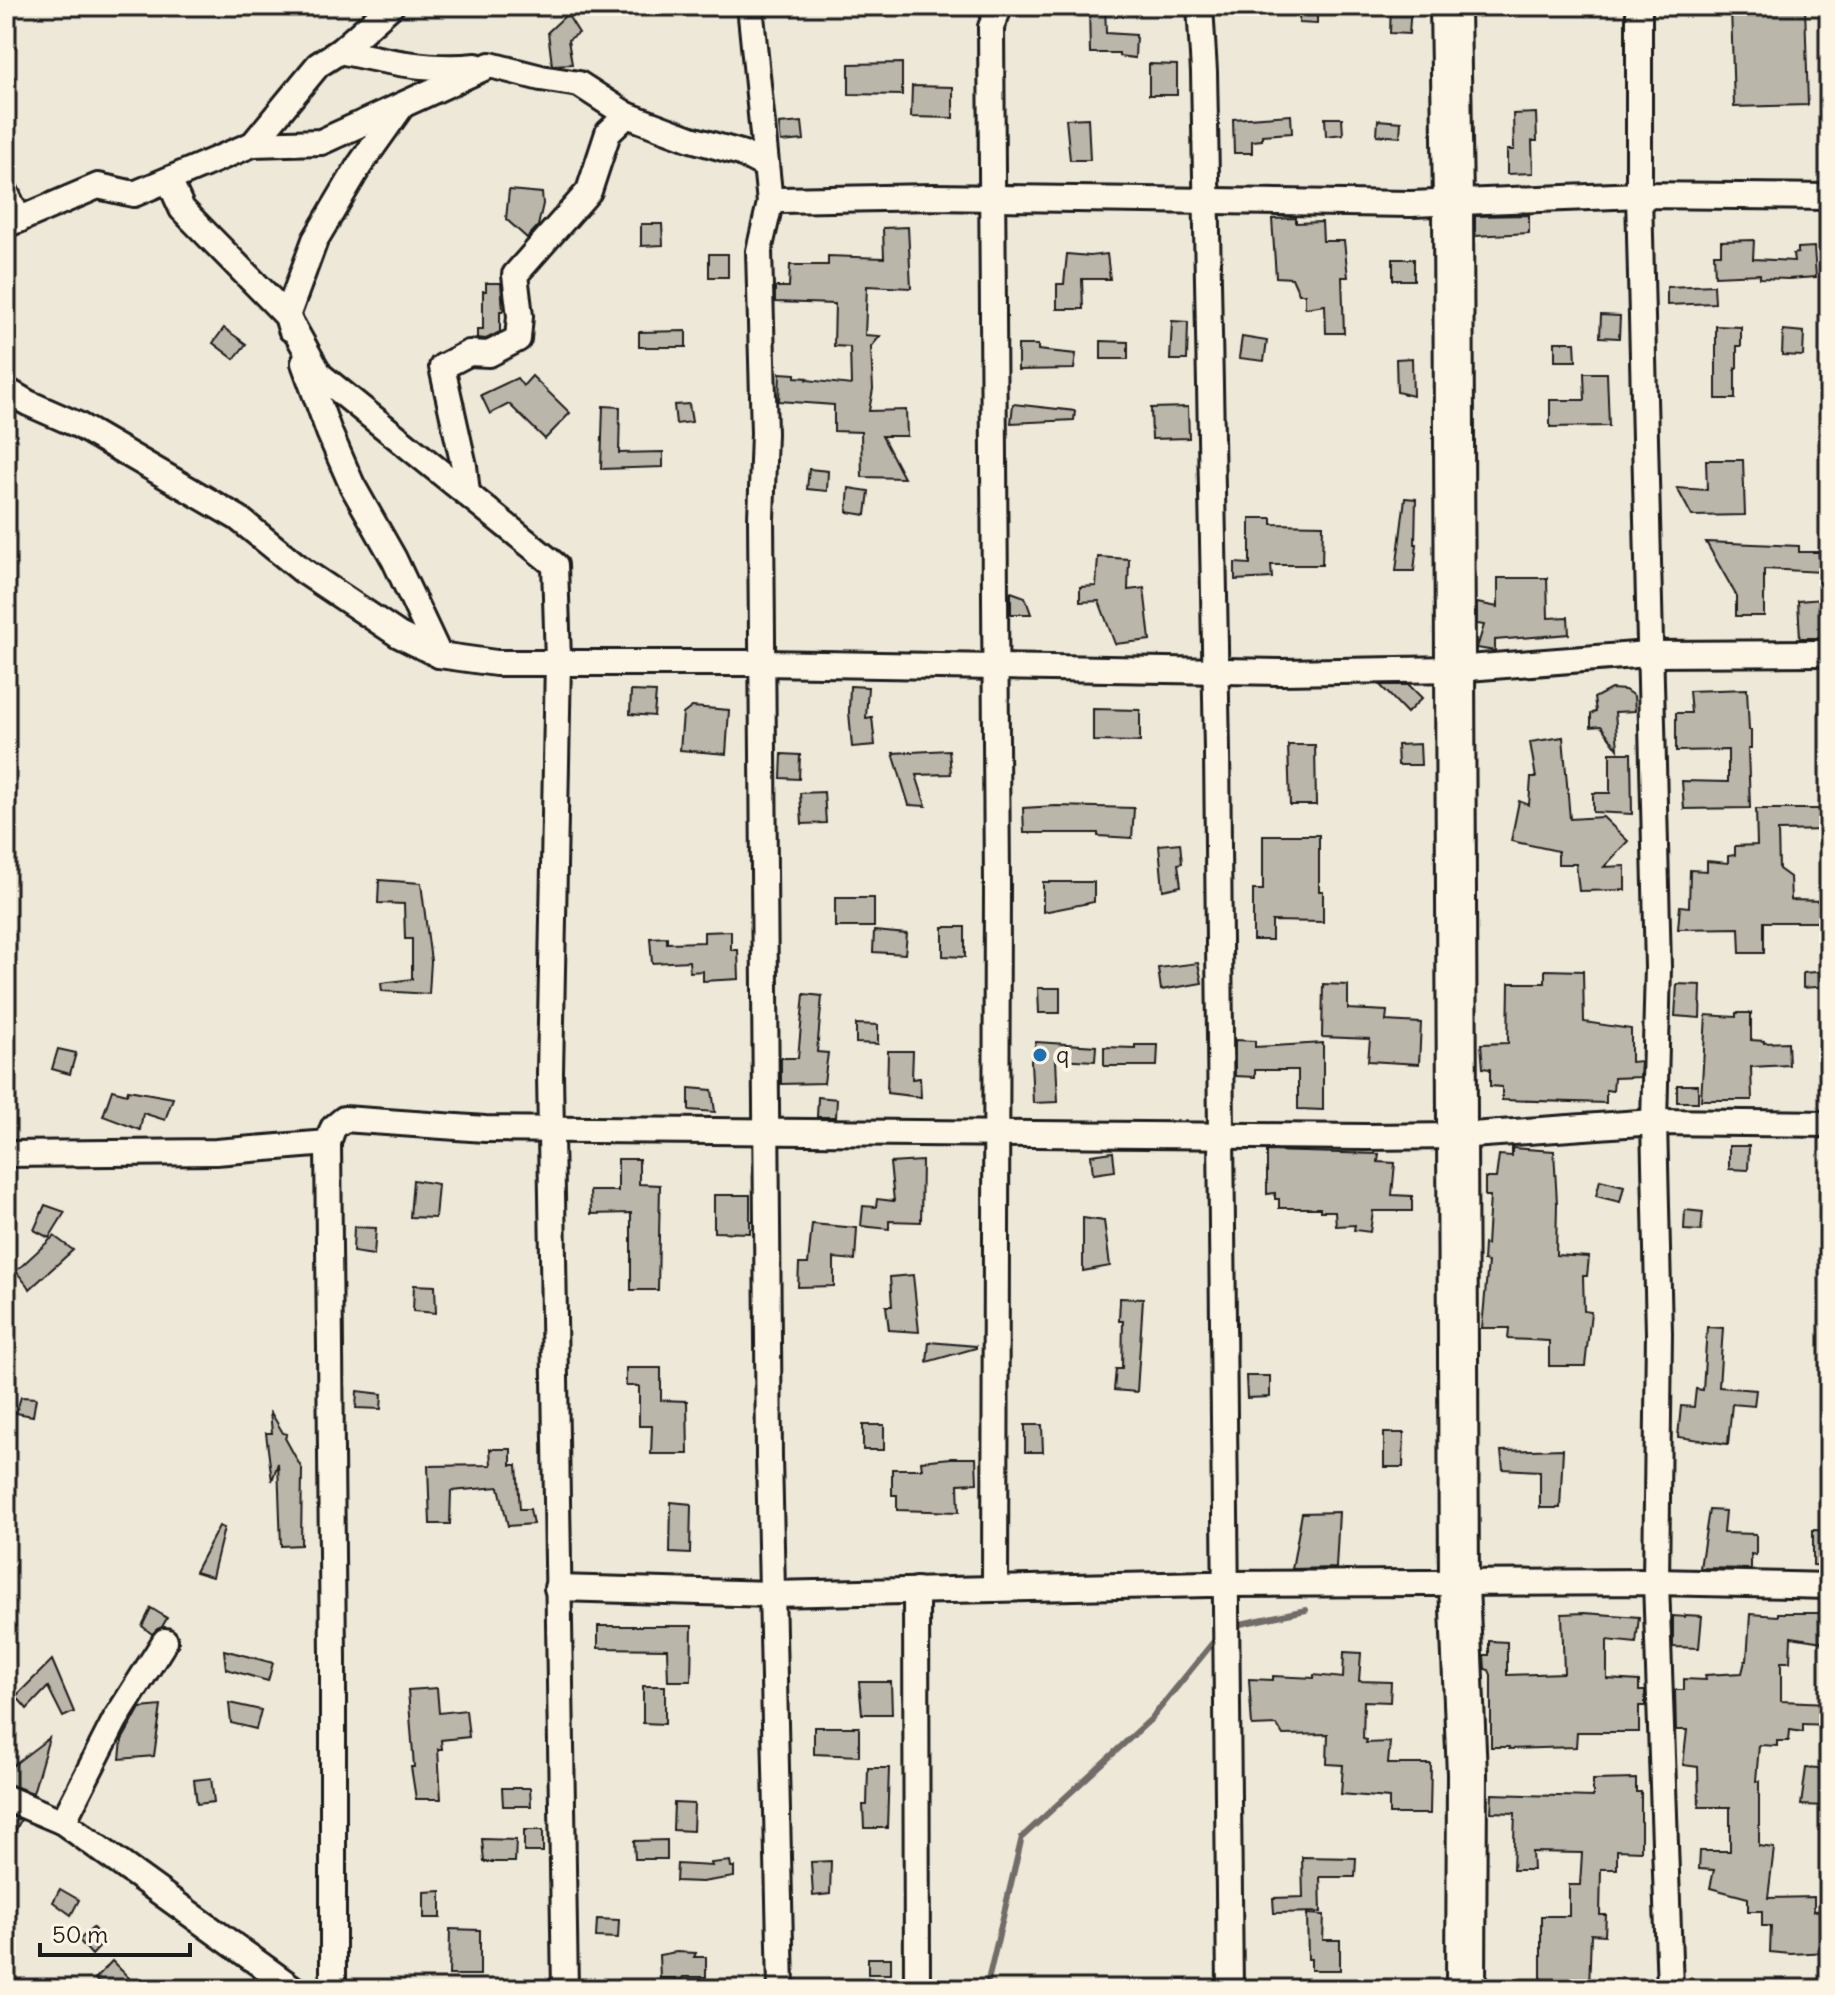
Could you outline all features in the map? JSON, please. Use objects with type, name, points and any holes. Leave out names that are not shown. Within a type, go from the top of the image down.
[{"type":"main road","points":[[1450,6],[1459,1585],[1467,1774],[1466,1989]]},
{"type":"street","points":[[253,144],[318,65],[340,51],[391,6]]},
{"type":"street","points":[[750,6],[770,203],[759,251],[764,433],[761,519],[766,1132],[781,1989]]},
{"type":"street","points":[[995,1589],[991,27],[1000,6]]},
{"type":"street","points":[[1200,6],[1204,72],[1215,670],[1230,1989]]},
{"type":"street","points":[[1639,6],[1639,195],[1648,654],[1658,967],[1654,1122],[1659,1333],[1656,1582],[1670,1989]]},
{"type":"street","points":[[340,51],[395,63],[453,68],[490,65],[579,84],[627,115],[691,139],[741,153],[764,165]]},
{"type":"street","points":[[6,193],[12,223],[98,186],[134,194],[253,144],[321,142],[490,65]]},
{"type":"street","points":[[401,107],[359,166],[315,240],[287,316],[329,432],[352,485],[394,559],[439,655]]},
{"type":"street","points":[[467,493],[442,367],[469,353],[489,354],[518,339],[520,316],[515,275],[589,191],[608,133],[627,115]]},
{"type":"street","points":[[169,180],[182,209],[287,316],[320,375],[555,565],[558,661],[551,1130],[565,1989]]},
{"type":"street","points":[[770,203],[780,200],[879,197],[1453,203],[1639,195],[1829,197]]},
{"type":"street","points":[[6,390],[78,425],[238,518],[302,570],[399,635],[439,655],[496,663],[763,663],[1282,672],[1455,669],[1648,654],[1829,653]]},
{"type":"street","points":[[333,1989],[328,1143],[333,1128],[344,1119],[485,1129],[1220,1136],[1457,1136],[1654,1122],[1829,1124]]},
{"type":"street","points":[[6,1154],[216,1152],[328,1143]]},
{"type":"street","points":[[557,1588],[772,1594],[1225,1584],[1656,1582],[1829,1586]]},
{"type":"street","points":[[916,1590],[917,1989]]},
{"type":"street","points":[[63,1822],[115,1720],[165,1641]]},
{"type":"street","points":[[6,1798],[63,1822],[294,1989]]},
{"type":"building","points":[[1089,6],[1105,6],[1106,33],[1136,35],[1135,58],[1119,56],[1119,53],[1090,53]]},
{"type":"building","points":[[1300,6],[1317,6],[1317,24],[1299,23]]},
{"type":"building","points":[[1391,6],[1411,6],[1409,34],[1390,33]]},
{"type":"building","points":[[1731,6],[1805,6],[1808,105],[1734,107]]},
{"type":"building","points":[[567,14],[579,33],[568,40],[572,64],[552,65],[548,32]]},
{"type":"building","points":[[902,63],[902,95],[849,94],[849,64]]},
{"type":"building","points":[[1149,64],[1177,65],[1177,95],[1149,95]]},
{"type":"building","points":[[912,86],[953,87],[953,118],[911,117]]},
{"type":"building","points":[[1536,113],[1537,141],[1532,141],[1533,173],[1507,174],[1507,150],[1514,150],[1513,114]]},
{"type":"building","points":[[1291,115],[1292,133],[1262,135],[1262,140],[1252,141],[1252,153],[1234,153],[1233,119]]},
{"type":"building","points":[[1088,118],[1090,160],[1070,160],[1066,119]]},
{"type":"building","points":[[1325,118],[1342,118],[1343,134],[1326,136]]},
{"type":"building","points":[[1378,120],[1401,122],[1400,137],[1377,135]]},
{"type":"building","points":[[802,122],[804,140],[781,142],[779,124]]},
{"type":"building","points":[[509,190],[542,193],[538,226],[527,238],[506,219]]},
{"type":"building","points":[[1529,215],[1529,233],[1475,236],[1475,216]]},
{"type":"building","points":[[1296,218],[1296,223],[1322,222],[1323,241],[1344,241],[1348,277],[1342,277],[1344,333],[1326,333],[1325,305],[1305,308],[1305,294],[1299,294],[1292,278],[1276,277],[1272,219]]},
{"type":"building","points":[[641,224],[662,224],[663,245],[641,246]]},
{"type":"building","points":[[908,227],[911,288],[867,286],[865,335],[880,336],[871,347],[873,389],[869,411],[906,410],[907,436],[882,436],[904,478],[862,477],[861,432],[834,431],[834,405],[779,401],[780,373],[795,374],[795,377],[807,380],[851,385],[850,347],[834,346],[835,304],[775,302],[775,287],[789,287],[790,265],[828,265],[828,256],[884,258],[883,228]]},
{"type":"building","points":[[1754,240],[1753,259],[1794,261],[1793,254],[1798,253],[1798,248],[1814,247],[1816,277],[1760,278],[1760,274],[1715,276],[1714,254],[1721,254],[1721,241]]},
{"type":"building","points":[[709,254],[728,254],[728,277],[709,277]]},
{"type":"building","points":[[1067,254],[1107,254],[1110,279],[1082,279],[1083,309],[1057,309],[1057,284],[1064,284]]},
{"type":"building","points":[[1393,259],[1414,259],[1414,280],[1393,280]]},
{"type":"building","points":[[486,283],[501,283],[503,311],[500,311],[500,332],[486,339],[477,338],[477,329],[483,329],[483,291],[486,291]]},
{"type":"building","points":[[1714,285],[1715,303],[1667,305],[1667,287]]},
{"type":"building","points":[[1601,315],[1620,316],[1619,338],[1600,337]]},
{"type":"building","points":[[1172,321],[1188,322],[1187,360],[1170,360]]},
{"type":"building","points":[[1716,326],[1741,327],[1741,346],[1737,346],[1735,368],[1735,399],[1716,399]]},
{"type":"building","points":[[224,328],[246,344],[234,359],[213,343]]},
{"type":"building","points":[[1783,330],[1804,332],[1803,356],[1782,355]]},
{"type":"building","points":[[686,331],[686,347],[639,347],[639,332]]},
{"type":"building","points":[[1242,337],[1267,341],[1264,361],[1239,358]]},
{"type":"building","points":[[1101,341],[1128,342],[1128,359],[1101,359]]},
{"type":"building","points":[[1555,342],[1575,342],[1576,361],[1555,361]]},
{"type":"building","points":[[1018,345],[1038,345],[1038,350],[1076,354],[1074,369],[1018,370]]},
{"type":"building","points":[[1412,358],[1413,396],[1397,392],[1396,359]]},
{"type":"building","points":[[1584,373],[1607,373],[1609,426],[1550,427],[1550,400],[1585,400]]},
{"type":"building","points":[[532,376],[570,413],[545,439],[509,404],[490,414],[481,395],[517,378],[523,386]]},
{"type":"building","points":[[689,404],[692,422],[676,424],[674,405]]},
{"type":"building","points":[[1013,404],[1075,411],[1074,420],[1011,423]]},
{"type":"building","points":[[603,406],[620,407],[619,453],[663,452],[663,467],[601,469]]},
{"type":"building","points":[[1188,407],[1189,438],[1152,439],[1151,408]]},
{"type":"building","points":[[1706,460],[1743,460],[1745,515],[1692,516],[1677,488],[1707,490]]},
{"type":"building","points":[[809,469],[828,471],[827,491],[807,489]]},
{"type":"building","points":[[849,488],[869,491],[866,515],[847,512]]},
{"type":"building","points":[[1405,498],[1416,499],[1414,571],[1396,571]]},
{"type":"building","points":[[1250,518],[1272,518],[1272,524],[1323,525],[1322,565],[1271,565],[1272,578],[1235,580],[1235,563],[1250,564]]},
{"type":"building","points":[[1706,542],[1799,546],[1799,552],[1821,552],[1822,572],[1764,569],[1764,616],[1736,616],[1736,595]]},
{"type":"building","points":[[1098,557],[1129,559],[1128,590],[1144,588],[1150,640],[1115,644],[1099,601],[1080,602],[1080,587],[1096,586]]},
{"type":"building","points":[[1498,578],[1547,578],[1548,618],[1568,617],[1569,634],[1495,640],[1495,651],[1477,648],[1484,625],[1477,624],[1477,603],[1498,607]]},
{"type":"building","points":[[1011,592],[1025,597],[1031,614],[1011,614]]},
{"type":"building","points":[[1823,599],[1825,638],[1800,638],[1798,601]]},
{"type":"building","points":[[1380,685],[1409,685],[1422,698],[1407,713]]},
{"type":"building","points":[[850,686],[868,687],[866,718],[872,717],[875,745],[852,747]]},
{"type":"building","points":[[1611,689],[1625,690],[1634,696],[1635,711],[1615,712],[1618,749],[1601,726],[1591,727],[1591,714],[1596,711],[1594,698]]},
{"type":"building","points":[[1747,689],[1751,730],[1751,748],[1748,748],[1750,808],[1684,809],[1682,781],[1728,782],[1728,750],[1676,751],[1676,713],[1691,713],[1689,691]]},
{"type":"building","points":[[631,691],[656,692],[654,716],[630,714]]},
{"type":"building","points":[[692,707],[729,710],[726,754],[680,750],[683,714]]},
{"type":"building","points":[[1093,709],[1140,710],[1140,742],[1093,741]]},
{"type":"building","points":[[1563,737],[1570,819],[1603,817],[1628,841],[1604,867],[1625,866],[1625,890],[1579,891],[1576,864],[1558,864],[1558,851],[1511,841],[1519,801],[1529,805],[1531,778],[1536,778],[1530,742]]},
{"type":"building","points":[[1420,744],[1421,765],[1398,765],[1397,745]]},
{"type":"building","points":[[1288,745],[1315,745],[1316,805],[1290,805]]},
{"type":"building","points":[[949,750],[951,774],[916,775],[926,806],[909,805],[893,753]]},
{"type":"building","points":[[1610,753],[1631,753],[1632,814],[1593,812],[1593,793],[1610,793]]},
{"type":"building","points":[[782,754],[800,755],[799,779],[781,778]]},
{"type":"building","points":[[824,792],[826,823],[802,824],[800,793]]},
{"type":"building","points":[[1023,808],[1134,808],[1132,838],[1098,836],[1098,833],[1024,833]]},
{"type":"building","points":[[1756,809],[1825,809],[1826,830],[1778,831],[1779,869],[1790,877],[1791,900],[1822,901],[1822,922],[1764,922],[1764,953],[1740,953],[1739,928],[1678,929],[1680,906],[1689,907],[1690,870],[1707,871],[1707,861],[1728,863],[1728,856],[1735,855],[1735,846],[1757,845]]},
{"type":"building","points":[[1263,835],[1319,835],[1319,891],[1323,891],[1323,922],[1272,921],[1272,940],[1253,940],[1253,890],[1263,890]]},
{"type":"building","points":[[1180,843],[1182,863],[1178,864],[1181,886],[1163,890],[1159,845]]},
{"type":"building","points":[[379,880],[421,883],[431,961],[429,994],[382,991],[381,983],[412,979],[412,939],[405,939],[404,904],[378,903]]},
{"type":"building","points":[[1043,882],[1094,882],[1094,902],[1043,912]]},
{"type":"building","points":[[835,898],[874,898],[874,927],[835,927]]},
{"type":"building","points":[[943,927],[965,927],[965,957],[943,956]]},
{"type":"building","points":[[731,931],[731,950],[738,950],[739,979],[703,981],[703,971],[690,972],[689,961],[652,963],[650,938],[667,937],[667,943],[704,942],[704,932]]},
{"type":"building","points":[[874,931],[907,934],[905,954],[873,952]]},
{"type":"building","points":[[1198,963],[1202,983],[1161,990],[1158,968]]},
{"type":"building","points":[[1545,970],[1583,971],[1584,1022],[1631,1029],[1631,1062],[1641,1061],[1640,1077],[1614,1078],[1613,1091],[1606,1090],[1606,1103],[1502,1100],[1502,1087],[1490,1086],[1490,1069],[1483,1068],[1481,1044],[1508,1043],[1509,983],[1545,983]]},
{"type":"building","points":[[1829,971],[1829,986],[1803,988],[1803,973]]},
{"type":"building","points":[[1323,984],[1348,985],[1348,1009],[1387,1011],[1386,1021],[1421,1023],[1419,1064],[1368,1061],[1370,1039],[1322,1037]]},
{"type":"building","points":[[1677,984],[1701,985],[1700,1018],[1675,1016]]},
{"type":"building","points":[[1038,988],[1060,988],[1060,1013],[1039,1013]]},
{"type":"building","points":[[804,994],[822,996],[817,1052],[828,1053],[824,1083],[781,1084],[781,1058],[798,1058]]},
{"type":"building","points":[[1736,1013],[1751,1013],[1751,1040],[1788,1042],[1789,1065],[1751,1067],[1752,1100],[1701,1100],[1706,1015],[1736,1017]]},
{"type":"building","points":[[856,1024],[878,1025],[878,1044],[856,1043]]},
{"type":"building","points":[[1235,1040],[1255,1041],[1255,1047],[1323,1043],[1323,1110],[1298,1109],[1298,1070],[1255,1070],[1255,1077],[1235,1076]]},
{"type":"building","points":[[1036,1042],[1096,1046],[1095,1061],[1056,1059],[1058,1102],[1033,1103],[1031,1061]]},
{"type":"building","points":[[1135,1045],[1158,1045],[1157,1066],[1104,1066],[1104,1047],[1135,1048]]},
{"type":"building","points":[[58,1049],[76,1053],[70,1074],[52,1069]]},
{"type":"building","points":[[888,1051],[913,1051],[912,1079],[920,1078],[921,1097],[887,1093]]},
{"type":"building","points":[[1677,1085],[1698,1085],[1698,1102],[1677,1102]]},
{"type":"building","points":[[689,1088],[712,1090],[715,1112],[689,1110]]},
{"type":"building","points":[[112,1090],[173,1098],[165,1120],[143,1113],[140,1130],[103,1116]]},
{"type":"building","points":[[818,1097],[837,1099],[836,1117],[817,1117]]},
{"type":"building","points":[[1729,1146],[1749,1146],[1748,1170],[1729,1169]]},
{"type":"building","points":[[1512,1148],[1554,1151],[1556,1255],[1589,1257],[1587,1276],[1583,1276],[1584,1311],[1591,1312],[1585,1366],[1549,1366],[1549,1341],[1508,1339],[1509,1328],[1482,1328],[1488,1262],[1483,1261],[1484,1244],[1487,1245],[1490,1196],[1485,1196],[1485,1178],[1496,1178],[1499,1155],[1512,1156]]},
{"type":"building","points":[[1267,1151],[1379,1154],[1378,1162],[1395,1163],[1392,1195],[1412,1196],[1412,1211],[1373,1211],[1370,1232],[1354,1230],[1355,1225],[1336,1226],[1335,1211],[1279,1208],[1275,1193],[1267,1194]]},
{"type":"building","points":[[1113,1152],[1115,1171],[1093,1174],[1091,1155]]},
{"type":"building","points":[[618,1159],[639,1159],[639,1184],[660,1185],[658,1290],[631,1290],[631,1213],[591,1214],[590,1191],[618,1191]]},
{"type":"building","points":[[922,1161],[921,1222],[889,1221],[889,1229],[861,1226],[863,1206],[876,1207],[877,1199],[894,1201],[890,1163]]},
{"type":"building","points":[[413,1180],[438,1184],[435,1218],[410,1217]]},
{"type":"building","points":[[1600,1180],[1624,1186],[1620,1202],[1596,1196]]},
{"type":"building","points":[[714,1195],[750,1195],[750,1233],[714,1232]]},
{"type":"building","points":[[45,1205],[65,1212],[49,1238],[34,1230]]},
{"type":"building","points":[[1685,1210],[1703,1212],[1701,1231],[1684,1230]]},
{"type":"building","points":[[1083,1218],[1104,1221],[1110,1266],[1083,1271]]},
{"type":"building","points":[[812,1224],[857,1228],[855,1260],[834,1258],[834,1286],[798,1287],[799,1264],[808,1264]]},
{"type":"building","points":[[354,1227],[376,1228],[374,1255],[353,1252]]},
{"type":"building","points":[[54,1236],[73,1250],[30,1289],[16,1271]]},
{"type":"building","points":[[913,1275],[919,1332],[889,1330],[886,1306],[892,1306],[890,1277]]},
{"type":"building","points":[[414,1285],[435,1286],[436,1313],[413,1311]]},
{"type":"building","points":[[1120,1298],[1143,1299],[1137,1392],[1114,1390],[1116,1369],[1122,1369]]},
{"type":"building","points":[[1707,1327],[1723,1328],[1719,1387],[1756,1390],[1754,1406],[1732,1404],[1728,1444],[1678,1437],[1681,1406],[1694,1407],[1696,1389],[1703,1390]]},
{"type":"building","points":[[929,1342],[976,1346],[976,1348],[927,1362]]},
{"type":"building","points":[[626,1368],[661,1368],[661,1400],[687,1401],[688,1454],[651,1454],[652,1426],[639,1426],[639,1386],[626,1386]]},
{"type":"building","points":[[1246,1376],[1270,1376],[1270,1397],[1247,1398]]},
{"type":"building","points":[[357,1391],[382,1394],[381,1409],[356,1408]]},
{"type":"building","points":[[21,1397],[36,1398],[33,1416],[16,1413]]},
{"type":"building","points":[[270,1411],[283,1433],[287,1434],[285,1438],[302,1469],[301,1545],[281,1546],[278,1463],[272,1481],[266,1433],[272,1433]]},
{"type":"building","points":[[863,1425],[884,1425],[884,1450],[863,1450]]},
{"type":"building","points":[[1025,1425],[1042,1425],[1043,1452],[1025,1452]]},
{"type":"building","points":[[1384,1433],[1404,1433],[1403,1467],[1384,1467]]},
{"type":"building","points":[[490,1449],[511,1449],[511,1465],[517,1465],[520,1509],[530,1509],[533,1524],[508,1526],[499,1487],[451,1491],[450,1524],[430,1524],[428,1466],[491,1465]]},
{"type":"building","points":[[1563,1449],[1560,1508],[1540,1508],[1540,1471],[1503,1469],[1501,1451]]},
{"type":"building","points":[[976,1458],[977,1483],[958,1484],[959,1512],[897,1510],[897,1495],[892,1495],[892,1469],[922,1469],[921,1461]]},
{"type":"building","points":[[671,1502],[691,1504],[690,1554],[670,1553]]},
{"type":"building","points":[[1709,1510],[1725,1511],[1723,1533],[1756,1534],[1756,1555],[1751,1554],[1751,1569],[1700,1568]]},
{"type":"building","points":[[1339,1512],[1336,1568],[1292,1569],[1302,1513]]},
{"type":"building","points":[[219,1526],[224,1528],[212,1577],[195,1572]]},
{"type":"building","points":[[1813,1530],[1829,1531],[1829,1566],[1813,1565]]},
{"type":"building","points":[[151,1608],[167,1618],[162,1627],[152,1634],[142,1626]]},
{"type":"building","points":[[1778,1613],[1822,1613],[1823,1627],[1829,1627],[1829,1643],[1791,1637],[1790,1662],[1781,1662],[1781,1701],[1829,1703],[1829,1725],[1803,1724],[1803,1732],[1790,1730],[1789,1741],[1777,1741],[1777,1746],[1759,1745],[1756,1781],[1759,1781],[1759,1846],[1774,1848],[1768,1898],[1814,1897],[1814,1911],[1829,1910],[1829,1952],[1770,1952],[1771,1926],[1762,1926],[1762,1911],[1748,1911],[1748,1898],[1710,1888],[1714,1870],[1699,1869],[1700,1851],[1730,1851],[1730,1807],[1699,1807],[1698,1767],[1683,1765],[1687,1730],[1676,1730],[1675,1690],[1684,1690],[1684,1679],[1706,1680],[1705,1675],[1742,1673],[1747,1661],[1750,1614],[1778,1616]]},
{"type":"building","points":[[1562,1614],[1639,1617],[1636,1643],[1607,1640],[1607,1679],[1639,1681],[1639,1691],[1645,1691],[1645,1706],[1639,1706],[1639,1732],[1577,1732],[1576,1747],[1491,1747],[1491,1675],[1485,1669],[1484,1655],[1489,1655],[1489,1641],[1507,1642],[1507,1675],[1564,1673]]},
{"type":"building","points":[[1673,1616],[1702,1616],[1699,1648],[1673,1647]]},
{"type":"building","points":[[598,1626],[692,1626],[691,1681],[668,1681],[667,1649],[598,1648]]},
{"type":"building","points":[[224,1650],[273,1663],[268,1681],[226,1669]]},
{"type":"building","points":[[1344,1652],[1361,1653],[1359,1681],[1391,1682],[1390,1702],[1364,1701],[1363,1739],[1367,1740],[1366,1743],[1390,1742],[1388,1764],[1431,1764],[1430,1814],[1389,1814],[1389,1798],[1341,1794],[1343,1765],[1327,1764],[1328,1734],[1283,1735],[1277,1725],[1252,1726],[1249,1679],[1273,1680],[1273,1676],[1314,1678],[1314,1675],[1343,1678]]},
{"type":"building","points":[[52,1660],[74,1712],[63,1717],[48,1687],[27,1709],[16,1696]]},
{"type":"building","points":[[859,1682],[891,1682],[892,1714],[862,1714]]},
{"type":"building","points":[[643,1686],[665,1686],[665,1724],[643,1723]]},
{"type":"building","points":[[437,1688],[439,1713],[466,1710],[469,1737],[441,1740],[442,1749],[438,1749],[441,1799],[416,1799],[411,1767],[414,1767],[408,1690]]},
{"type":"building","points":[[229,1703],[261,1710],[256,1729],[231,1723]]},
{"type":"building","points":[[161,1706],[154,1756],[120,1759],[122,1740],[140,1708]]},
{"type":"building","points":[[814,1727],[859,1727],[859,1756],[814,1754]]},
{"type":"building","points":[[49,1738],[33,1793],[6,1783],[12,1766]]},
{"type":"building","points":[[868,1768],[889,1768],[887,1828],[864,1828],[863,1805],[867,1805]]},
{"type":"building","points":[[1806,1768],[1829,1770],[1829,1806],[1801,1805]]},
{"type":"building","points":[[211,1778],[214,1802],[197,1804],[194,1780]]},
{"type":"building","points":[[1636,1779],[1636,1792],[1641,1792],[1641,1851],[1617,1850],[1617,1869],[1601,1869],[1600,1915],[1606,1915],[1605,1935],[1591,1934],[1589,1989],[1541,1989],[1541,1916],[1569,1916],[1569,1885],[1580,1885],[1582,1853],[1532,1852],[1533,1870],[1513,1870],[1515,1813],[1491,1812],[1492,1794],[1593,1797],[1593,1780]]},
{"type":"building","points":[[502,1788],[530,1788],[531,1806],[503,1806]]},
{"type":"building","points":[[674,1803],[694,1804],[693,1831],[673,1830]]},
{"type":"building","points":[[6,1814],[21,1820],[6,1848]]},
{"type":"building","points":[[524,1830],[543,1830],[543,1852],[524,1852]]},
{"type":"building","points":[[482,1839],[516,1840],[515,1862],[484,1862]]},
{"type":"building","points":[[667,1840],[667,1859],[635,1859],[634,1841]]},
{"type":"building","points":[[1302,1857],[1356,1858],[1355,1877],[1320,1877],[1321,1912],[1274,1913],[1273,1898],[1303,1897]]},
{"type":"building","points":[[730,1861],[731,1867],[734,1867],[734,1877],[702,1882],[676,1881],[677,1864],[712,1866],[711,1863]]},
{"type":"building","points":[[831,1861],[830,1894],[813,1896],[811,1862]]},
{"type":"building","points":[[60,1889],[79,1900],[71,1915],[53,1902]]},
{"type":"building","points":[[441,1891],[441,1918],[424,1918],[424,1892]]},
{"type":"building","points":[[1307,1914],[1324,1915],[1323,1940],[1340,1940],[1340,1970],[1311,1970]]},
{"type":"building","points":[[597,1919],[619,1920],[618,1938],[596,1937]]},
{"type":"building","points":[[93,1928],[105,1941],[92,1955],[79,1940]]},
{"type":"building","points":[[450,1929],[480,1930],[480,1975],[449,1975]]},
{"type":"building","points":[[676,1952],[706,1957],[706,1977],[683,1977],[676,1989],[676,1978],[660,1978],[659,1955]]},
{"type":"building","points":[[868,1958],[891,1958],[891,1974],[868,1974]]},
{"type":"building","points":[[112,1961],[140,1989],[105,1989],[95,1979]]},
{"type":"waterway","points":[[1231,1626],[1306,1610]]},
{"type":"waterway","points":[[986,1989],[1022,1837],[1151,1719],[1219,1635]]},
{"type":"place","name":"q","points":[[1040,1055]]}]
